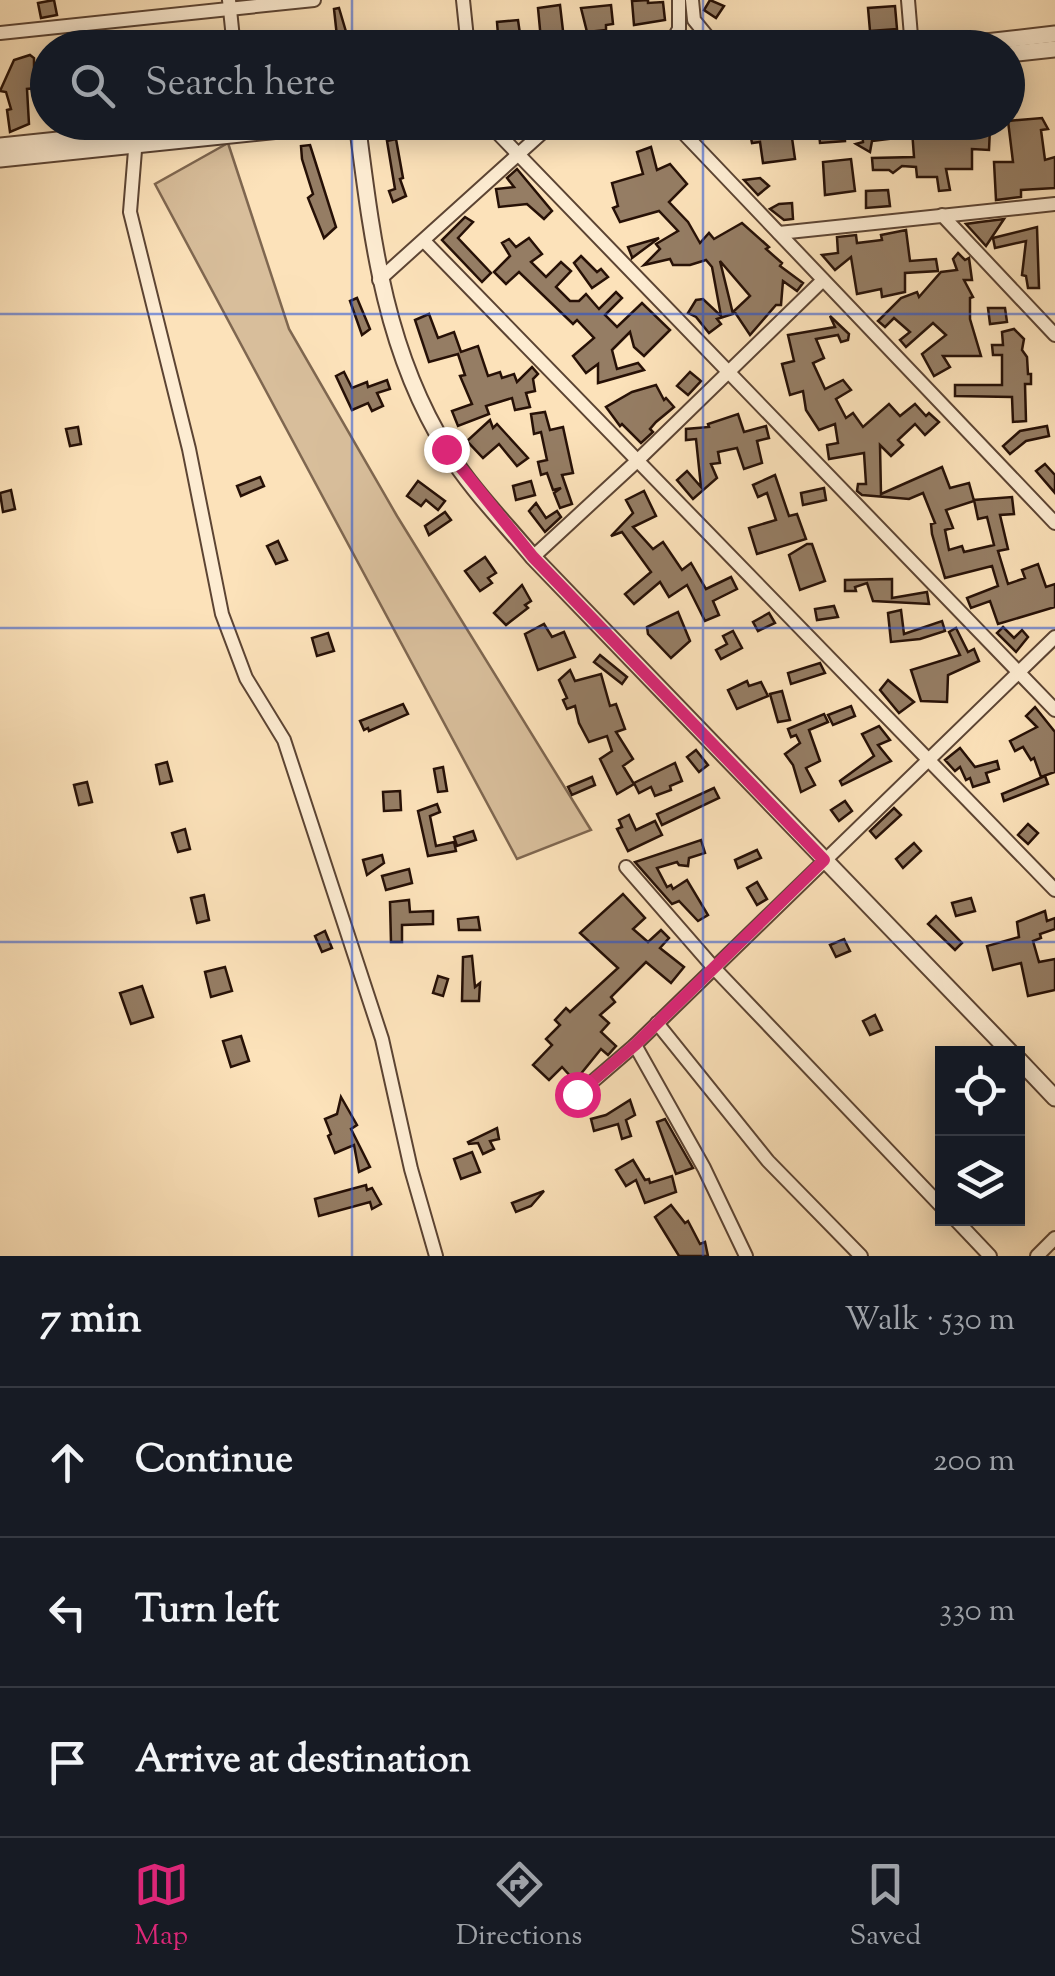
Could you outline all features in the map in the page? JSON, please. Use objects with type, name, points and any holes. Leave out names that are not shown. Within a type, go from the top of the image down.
[{"type":"street","points":[[0,32],[230,4],[314,0]]},
{"type":"street","points":[[462,0],[466,30]]},
{"type":"street","points":[[678,30],[679,0]]},
{"type":"street","points":[[692,0],[699,30]]},
{"type":"street","points":[[908,0],[910,30]]},
{"type":"street","points":[[230,4],[232,30]]},
{"type":"street","points":[[1025,37],[1055,34]]},
{"type":"street","points":[[1025,52],[1055,49]]},
{"type":"street","points":[[0,146],[102,140]]},
{"type":"street","points":[[0,159],[123,140]]},
{"type":"street","points":[[136,140],[130,212],[189,448],[222,614],[246,678],[284,740],[382,1040],[411,1169],[436,1256]]},
{"type":"street","points":[[360,140],[379,280],[407,371],[446,449],[533,557],[1004,1046]]},
{"type":"street","points":[[503,140],[1055,710]]},
{"type":"street","points":[[379,280],[534,140]]},
{"type":"street","points":[[690,140],[1055,523]]},
{"type":"street","points":[[778,234],[1055,204]]},
{"type":"street","points":[[942,216],[1055,336]]},
{"type":"street","points":[[424,241],[1055,890]]},
{"type":"street","points":[[533,557],[638,461],[823,280]]},
{"type":"street","points":[[577,1094],[635,1045],[1055,637]]},
{"type":"street","points":[[626,867],[714,968],[935,1200]]},
{"type":"street","points":[[656,1022],[768,1162],[861,1256]]},
{"type":"street","points":[[635,1045],[704,1168],[746,1256]]},
{"type":"street","points":[[1025,1066],[1055,1098]]},
{"type":"street","points":[[962,1226],[990,1256]]},
{"type":"street","points":[[1036,1256],[1055,1238]]},
{"type":"shaded area","points":[[228,143],[289,329],[397,516],[591,830],[517,859],[155,184]]},
{"type":"building","points":[[54,0],[57,15],[41,18],[38,3]]},
{"type":"building","points":[[710,0],[724,6],[716,18],[704,10]]},
{"type":"building","points":[[632,1],[663,2],[665,20],[634,25]]},
{"type":"building","points":[[560,5],[563,30],[540,30],[538,8]]},
{"type":"building","points":[[611,5],[613,24],[606,25],[606,30],[586,30],[581,8]]},
{"type":"building","points":[[895,6],[897,29],[870,30],[868,8]]},
{"type":"building","points":[[339,8],[346,30],[336,30],[334,9]]},
{"type":"building","points":[[518,20],[519,30],[498,30],[497,22]]},
{"type":"building","points":[[30,55],[29,124],[10,132],[7,110],[11,109],[6,92],[0,91],[14,60]]},
{"type":"building","points":[[1042,118],[1048,129],[1041,130],[1045,160],[1055,157],[1055,188],[1021,190],[1021,197],[996,200],[994,162],[1013,162],[1010,140],[1025,140],[1025,120]]},
{"type":"building","points":[[396,140],[406,196],[393,202],[389,191],[395,189],[387,141]]},
{"type":"building","points":[[751,140],[792,140],[795,159],[763,163],[760,142]]},
{"type":"building","points":[[880,140],[872,141],[870,152],[856,144],[863,142]]},
{"type":"building","points":[[913,140],[989,140],[989,150],[972,149],[972,169],[946,169],[950,190],[939,191],[937,177],[917,177],[916,167],[902,166],[893,173],[873,170],[872,158],[914,157]]},
{"type":"building","points":[[310,145],[336,227],[324,238],[308,198],[313,194],[302,159],[301,146]]},
{"type":"building","points":[[651,147],[657,170],[670,164],[687,184],[669,202],[688,222],[700,243],[709,233],[714,239],[742,223],[769,247],[766,249],[782,263],[780,266],[803,283],[797,291],[783,281],[781,305],[776,305],[750,335],[734,311],[750,296],[720,261],[733,314],[717,319],[721,324],[709,333],[688,313],[696,300],[703,299],[721,316],[712,267],[706,260],[673,265],[670,259],[644,265],[660,249],[656,244],[678,231],[659,211],[620,222],[613,208],[618,206],[612,183],[643,174],[637,152]]},
{"type":"building","points":[[851,159],[855,191],[825,195],[823,162]]},
{"type":"building","points":[[517,169],[552,211],[544,219],[527,204],[499,207],[496,189],[514,187],[507,178]]},
{"type":"building","points":[[760,178],[769,186],[758,195],[744,180]]},
{"type":"building","points":[[888,190],[890,206],[866,208],[866,191]]},
{"type":"building","points":[[792,203],[793,219],[784,220],[770,209],[779,204]]},
{"type":"building","points":[[465,217],[473,222],[458,238],[491,273],[482,282],[442,240]]},
{"type":"building","points":[[1004,219],[986,246],[966,224],[980,222]]},
{"type":"building","points":[[1037,227],[1039,288],[1028,288],[1026,276],[1022,275],[1026,241],[995,248],[993,238]]},
{"type":"building","points":[[906,230],[910,261],[936,259],[938,271],[905,273],[905,292],[882,297],[881,289],[857,294],[851,257],[835,270],[822,255],[838,253],[837,237],[856,235],[857,243],[882,240],[881,235]]},
{"type":"building","points":[[529,238],[542,254],[531,262],[546,277],[561,262],[571,271],[556,287],[570,301],[579,301],[586,294],[599,309],[616,292],[622,298],[605,315],[617,327],[642,303],[670,330],[644,356],[634,347],[630,332],[612,350],[617,369],[638,363],[644,370],[598,383],[598,364],[586,373],[573,356],[594,338],[577,320],[573,324],[519,272],[506,284],[494,272],[510,256],[502,243],[509,239],[516,247]]},
{"type":"building","points":[[659,238],[632,258],[628,247]]},
{"type":"building","points":[[958,253],[965,260],[969,258],[972,280],[964,280],[973,297],[970,319],[981,356],[943,356],[950,367],[934,376],[922,354],[946,335],[933,323],[906,347],[900,340],[910,332],[894,318],[885,327],[878,321],[901,298],[917,292],[919,297],[941,272],[957,270],[953,259]]},
{"type":"building","points":[[581,256],[608,277],[592,288],[574,263]]},
{"type":"building","points":[[357,298],[370,329],[362,335],[350,301]]},
{"type":"building","points":[[988,308],[1005,308],[1007,322],[990,324]]},
{"type":"building","points":[[429,314],[438,338],[454,332],[461,352],[478,346],[488,376],[500,372],[502,378],[514,374],[517,382],[532,367],[538,374],[533,379],[535,391],[526,393],[530,407],[515,410],[512,398],[486,406],[489,414],[458,426],[452,411],[472,404],[460,376],[465,375],[458,354],[429,362],[415,320]]},
{"type":"building","points":[[830,316],[849,334],[848,340],[841,342],[838,335],[816,339],[824,358],[813,363],[825,389],[843,380],[851,390],[836,399],[846,418],[853,413],[863,427],[889,404],[900,416],[915,404],[939,422],[925,435],[915,424],[898,440],[903,445],[891,456],[880,445],[881,494],[942,467],[950,488],[969,483],[974,501],[946,510],[953,528],[945,530],[949,550],[962,546],[964,552],[994,545],[987,517],[978,519],[974,500],[1012,497],[1014,514],[1000,515],[1008,549],[998,551],[1008,584],[1025,578],[1022,570],[1038,564],[1046,587],[1055,584],[1055,607],[998,624],[990,601],[971,608],[967,598],[998,586],[992,566],[945,578],[932,534],[931,524],[935,523],[923,493],[909,499],[862,495],[857,491],[858,484],[866,484],[864,453],[829,459],[827,445],[838,443],[835,424],[819,430],[806,410],[803,391],[790,395],[782,364],[794,361],[788,335],[835,327]]},
{"type":"building","points":[[1014,329],[1024,339],[1022,350],[1027,357],[1031,384],[1025,384],[1026,421],[1013,422],[1012,397],[955,396],[955,385],[1002,385],[1002,355],[993,355],[992,345],[1003,345],[1002,332]]},
{"type":"building","points":[[344,372],[352,388],[387,380],[390,389],[377,393],[383,406],[372,411],[368,403],[352,410],[336,376]]},
{"type":"building","points":[[690,372],[701,381],[688,395],[677,386]]},
{"type":"building","points":[[656,385],[664,400],[674,407],[656,422],[650,429],[653,432],[641,443],[620,426],[606,407],[632,392]]},
{"type":"building","points":[[545,412],[550,430],[563,427],[573,473],[562,475],[572,504],[560,508],[554,493],[561,488],[553,490],[547,473],[541,475],[538,462],[547,460],[541,432],[534,434],[531,414]]},
{"type":"building","points":[[738,414],[744,432],[766,426],[769,438],[757,441],[762,463],[744,469],[737,448],[718,452],[720,463],[711,464],[717,478],[693,499],[677,480],[687,471],[701,487],[696,439],[686,440],[686,429],[709,427],[708,424]]},
{"type":"building","points":[[490,420],[493,428],[497,424],[528,458],[517,466],[499,444],[483,458],[467,441]]},
{"type":"building","points":[[1047,426],[1049,436],[1026,441],[1010,454],[1003,446],[1020,431]]},
{"type":"building","points":[[78,427],[81,444],[70,446],[66,429]]},
{"type":"building","points":[[1045,464],[1055,475],[1055,493],[1036,471]]},
{"type":"building","points":[[775,475],[789,516],[797,514],[806,539],[757,554],[749,528],[776,520],[767,493],[758,497],[753,485]]},
{"type":"building","points":[[260,477],[264,486],[241,496],[237,486]]},
{"type":"building","points":[[418,481],[445,501],[438,510],[426,500],[421,506],[407,496]]},
{"type":"building","points":[[531,481],[535,495],[516,500],[513,486]]},
{"type":"building","points":[[824,488],[826,500],[803,505],[801,493]]},
{"type":"building","points":[[11,490],[15,509],[3,512],[0,493]]},
{"type":"building","points":[[644,491],[656,516],[633,527],[653,549],[663,542],[682,570],[691,563],[706,589],[731,577],[737,589],[713,601],[719,615],[705,621],[687,585],[669,597],[660,582],[634,604],[625,594],[651,572],[622,532],[611,536],[633,513],[626,500]]},
{"type":"building","points":[[536,503],[546,518],[557,511],[561,517],[545,532],[529,511]]},
{"type":"building","points":[[445,512],[451,520],[429,535],[425,526]]},
{"type":"building","points":[[278,541],[287,560],[276,564],[267,546]]},
{"type":"building","points":[[812,544],[825,581],[800,590],[789,555]]},
{"type":"building","points":[[485,557],[496,573],[488,578],[492,583],[480,591],[465,571]]},
{"type":"building","points":[[892,579],[892,598],[927,592],[929,604],[873,601],[867,583],[855,587],[856,591],[845,591],[845,580]]},
{"type":"building","points":[[522,585],[531,601],[506,625],[494,613]]},
{"type":"building","points":[[834,606],[838,617],[817,620],[815,609]]},
{"type":"building","points":[[901,610],[904,634],[942,621],[945,631],[891,642],[888,613]]},
{"type":"building","points":[[678,612],[690,641],[671,658],[648,634],[647,627]]},
{"type":"building","points":[[769,613],[775,623],[758,631],[753,622]]},
{"type":"building","points":[[544,624],[552,637],[564,632],[575,657],[538,670],[525,634]]},
{"type":"building","points":[[1003,627],[1014,638],[1022,630],[1028,637],[1016,652],[997,633]]},
{"type":"building","points":[[956,628],[968,652],[974,649],[979,661],[948,675],[947,702],[921,701],[911,670],[960,655],[949,632]]},
{"type":"building","points":[[733,631],[742,648],[721,659],[716,650],[727,644],[723,636]]},
{"type":"building","points":[[328,633],[334,651],[317,656],[312,638]]},
{"type":"building","points":[[600,655],[627,677],[622,684],[594,662]]},
{"type":"building","points":[[820,663],[825,673],[791,684],[788,673]]},
{"type":"building","points":[[570,670],[575,681],[601,674],[610,706],[616,704],[625,729],[616,732],[633,759],[623,766],[634,784],[617,794],[600,759],[612,751],[607,736],[589,742],[575,706],[567,709],[563,700],[567,698],[559,680]]},
{"type":"building","points":[[888,680],[914,702],[899,713],[880,690]]},
{"type":"building","points":[[747,681],[749,686],[761,682],[768,696],[737,709],[728,690]]},
{"type":"building","points":[[782,691],[790,720],[778,722],[770,694]]},
{"type":"building","points":[[403,704],[408,714],[364,730],[360,721]]},
{"type":"building","points":[[851,706],[855,716],[833,725],[828,715]]},
{"type":"building","points":[[1035,707],[1055,732],[1055,772],[1041,777],[1034,758],[1031,760],[1023,747],[1015,751],[1010,741],[1037,727],[1026,716]]},
{"type":"building","points":[[824,714],[828,722],[809,730],[820,761],[806,768],[815,785],[801,792],[793,765],[785,754],[800,743],[788,729]]},
{"type":"building","points":[[879,726],[890,740],[878,745],[891,761],[842,785],[840,781],[874,756],[862,734]]},
{"type":"building","points":[[960,748],[975,767],[997,761],[999,769],[986,773],[989,782],[973,787],[960,767],[955,771],[945,760]]},
{"type":"building","points":[[696,750],[708,765],[699,772],[687,757]]},
{"type":"building","points":[[167,762],[172,781],[160,784],[156,765]]},
{"type":"building","points":[[675,763],[682,781],[655,796],[651,787],[639,793],[634,783]]},
{"type":"building","points":[[443,767],[447,791],[438,792],[434,769]]},
{"type":"building","points":[[1045,776],[1048,784],[1004,801],[1002,794]]},
{"type":"building","points":[[592,777],[595,785],[572,795],[568,787]]},
{"type":"building","points":[[87,782],[92,802],[79,805],[74,785]]},
{"type":"building","points":[[714,788],[719,798],[662,825],[657,814]]},
{"type":"building","points":[[400,791],[401,810],[384,811],[383,792]]},
{"type":"building","points":[[845,801],[852,811],[839,821],[831,810]]},
{"type":"building","points":[[437,804],[440,812],[430,816],[436,846],[454,842],[456,851],[428,856],[418,811]]},
{"type":"building","points":[[894,808],[901,815],[876,838],[870,831]]},
{"type":"building","points":[[629,815],[636,830],[655,821],[662,835],[628,851],[617,829],[622,827],[619,820]]},
{"type":"building","points":[[1028,824],[1038,833],[1028,844],[1018,835]]},
{"type":"building","points":[[185,829],[190,849],[178,852],[172,833]]},
{"type":"building","points":[[473,831],[476,840],[457,846],[454,837]]},
{"type":"building","points":[[701,840],[705,853],[689,858],[688,866],[677,862],[657,868],[667,887],[671,885],[673,889],[687,880],[708,915],[698,921],[679,901],[672,904],[635,862]]},
{"type":"building","points":[[914,843],[921,851],[903,868],[896,859]]},
{"type":"building","points":[[757,850],[761,858],[738,868],[735,860]]},
{"type":"building","points":[[382,855],[384,863],[367,875],[363,860]]},
{"type":"building","points":[[409,869],[412,883],[386,890],[382,876]]},
{"type":"building","points":[[757,882],[767,899],[757,905],[747,888]]},
{"type":"building","points":[[623,894],[645,918],[633,929],[648,942],[661,930],[669,938],[660,948],[684,967],[671,983],[646,962],[611,997],[615,1002],[600,1015],[609,1023],[601,1032],[616,1046],[608,1055],[601,1049],[575,1081],[562,1067],[549,1080],[533,1065],[552,1045],[546,1039],[560,1025],[555,1020],[566,1008],[570,1012],[618,968],[580,933]]},
{"type":"building","points":[[204,895],[209,920],[197,923],[191,898]]},
{"type":"building","points":[[971,898],[975,911],[956,916],[952,903]]},
{"type":"building","points":[[409,900],[410,912],[433,911],[433,924],[402,925],[402,942],[391,942],[390,902]]},
{"type":"building","points":[[1045,911],[1047,921],[1055,918],[1055,929],[1033,941],[1039,962],[1055,959],[1055,990],[1028,996],[1021,963],[993,970],[987,946],[1019,937],[1017,922]]},
{"type":"building","points":[[936,916],[962,943],[955,950],[928,924]]},
{"type":"building","points":[[478,917],[480,930],[459,930],[458,919]]},
{"type":"building","points":[[325,931],[332,948],[322,952],[315,936]]},
{"type":"building","points":[[844,939],[850,951],[836,957],[830,945]]},
{"type":"building","points":[[472,956],[475,987],[480,983],[479,1001],[462,1001],[463,957]]},
{"type":"building","points":[[225,967],[232,991],[211,997],[205,972]]},
{"type":"building","points":[[438,976],[448,979],[443,996],[433,993]]},
{"type":"building","points":[[142,986],[153,1017],[131,1024],[120,993]]},
{"type":"building","points":[[875,1015],[882,1030],[870,1035],[863,1021]]},
{"type":"building","points":[[241,1036],[249,1061],[231,1067],[223,1041]]},
{"type":"building","points":[[341,1097],[357,1125],[351,1129],[370,1167],[359,1172],[354,1145],[335,1153],[328,1136],[331,1134],[325,1119],[337,1114]]},
{"type":"building","points":[[630,1100],[635,1115],[626,1120],[631,1136],[622,1139],[618,1124],[594,1131],[591,1119]]},
{"type":"building","points":[[665,1119],[693,1168],[676,1174],[657,1122]]},
{"type":"building","points":[[497,1128],[499,1139],[490,1141],[494,1149],[483,1154],[478,1143],[469,1144],[468,1142]]},
{"type":"building","points":[[472,1152],[480,1172],[461,1179],[454,1159]]},
{"type":"building","points":[[633,1160],[650,1183],[672,1176],[676,1192],[645,1203],[636,1180],[626,1186],[616,1170]]},
{"type":"building","points":[[366,1185],[381,1204],[372,1209],[370,1202],[319,1216],[315,1199]]},
{"type":"building","points":[[544,1191],[531,1206],[516,1212],[512,1203]]},
{"type":"building","points":[[671,1205],[685,1223],[688,1221],[700,1244],[705,1242],[708,1256],[679,1256],[655,1217]]},
{"type":"route","points":[[446,449],[533,557],[824,860],[635,1045],[577,1094]]}]
